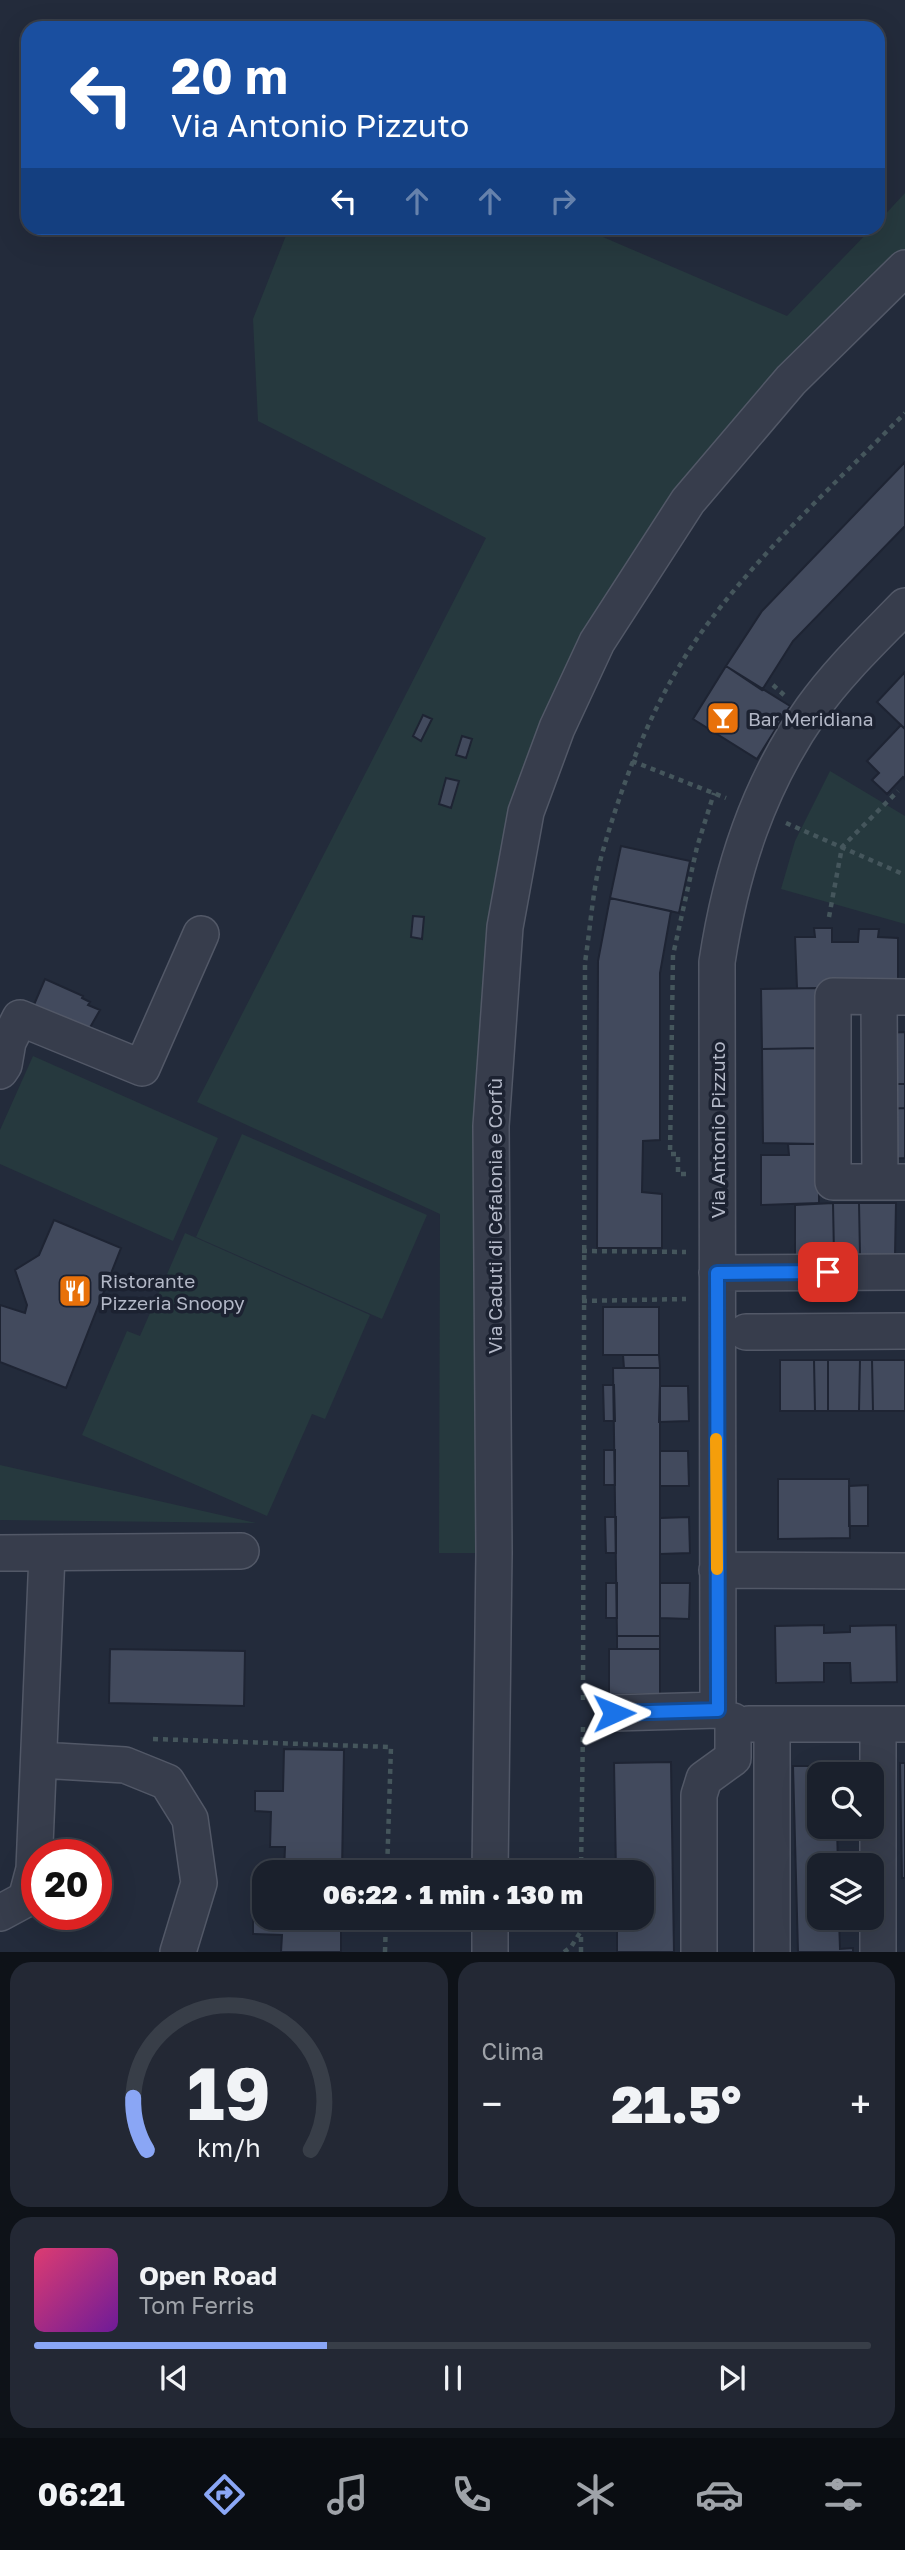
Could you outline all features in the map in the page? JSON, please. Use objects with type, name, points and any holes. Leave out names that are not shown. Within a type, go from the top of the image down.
[{"type":"street","name":"Via Caduti di Cefalonia e Corfù","points":[[490,1860],[494,1553],[491,1126],[505,927],[526,812],[557,728],[597,642],[688,500],[791,380],[905,268]]},
{"type":"street","name":"Via Antonio Pizzuto","points":[[699,1951],[699,1795],[704,1779],[733,1758],[726,1716],[717,1570],[704,1275],[718,962],[726,905],[755,810],[779,762],[812,709],[859,653],[905,606]]},
{"type":"street","points":[[4,1057],[20,1018],[142,1068],[201,934]]},
{"type":"street","points":[[833,996],[892,996],[893,1181],[833,1182],[833,996]]},
{"type":"street","points":[[704,1275],[894,1272],[895,1331],[746,1332]]},
{"type":"street","points":[[0,1553],[241,1551]]},
{"type":"street","points":[[0,1913],[26,1899],[34,1869],[47,1554]]},
{"type":"street","points":[[717,1570],[905,1571]]},
{"type":"street","points":[[593,1710],[726,1716],[772,1725],[891,1724],[878,1951]]},
{"type":"street","points":[[772,1725],[772,1951]]},
{"type":"street","points":[[40,1760],[125,1765],[167,1782],[190,1819],[199,1883],[178,1951]]},
{"type":"street","points":[[489,1951],[490,1930]]},
{"type":"path","points":[[583,1860],[593,1710],[582,1301],[585,962],[603,850],[632,761],[669,686],[708,623],[761,559],[905,413]]},
{"type":"path","points":[[773,685],[781,692]]},
{"type":"path","points":[[632,761],[731,800]]},
{"type":"path","points":[[829,917],[842,847],[898,791]]},
{"type":"path","points":[[670,1154],[673,955],[714,793]]},
{"type":"path","points":[[777,819],[905,874]]},
{"type":"path","points":[[672,1145],[679,1145]]},
{"type":"path","points":[[582,1251],[704,1275]]},
{"type":"path","points":[[582,1301],[704,1275]]},
{"type":"path","points":[[146,1739],[391,1747],[387,1860]]},
{"type":"path","points":[[385,1951],[386,1930]]},
{"type":"path","points":[[564,1951],[571,1947],[582,1930]]},
{"type":"path","points":[[581,1951],[582,1930]]},
{"type":"green space","points":[[905,193],[905,268],[791,380],[597,642],[503,933],[494,1553],[439,1553],[440,1214],[197,1102],[486,538],[258,421],[253,319],[286,235],[598,235],[787,316],[865,235],[885,235],[885,215]]},
{"type":"green space","points":[[830,771],[905,816],[905,924],[781,889],[795,841]]},
{"type":"green space","points":[[33,1056],[218,1138],[173,1241],[0,1164],[0,1130]]},
{"type":"green space","points":[[242,1134],[427,1215],[382,1319],[196,1237]]},
{"type":"green space","points":[[185,1233],[370,1315],[325,1419],[312,1414],[267,1516],[82,1435],[127,1331],[140,1336]]},
{"type":"green space","points":[[0,1465],[256,1523],[0,1520]]},
{"type":"building","points":[[905,462],[905,526],[793,641],[762,690],[726,666],[762,611]]},
{"type":"building","points":[[726,666],[790,706],[757,759],[693,719]]},
{"type":"building","points":[[905,672],[905,729],[877,702]]},
{"type":"building","points":[[423,715],[432,719],[421,741],[413,736]]},
{"type":"building","points":[[901,725],[905,729],[905,779],[903,777],[887,794],[872,780],[879,773],[867,761]]},
{"type":"building","points":[[462,736],[472,739],[466,758],[456,755]]},
{"type":"building","points":[[446,778],[459,781],[451,808],[439,804]]},
{"type":"building","points":[[621,846],[690,861],[679,913],[610,898]]},
{"type":"building","points":[[610,898],[671,911],[660,973],[660,1140],[643,1141],[642,1192],[662,1194],[662,1248],[597,1248],[598,961]]},
{"type":"building","points":[[413,916],[424,917],[422,939],[411,937]]},
{"type":"building","points":[[814,928],[832,928],[832,942],[858,942],[859,929],[879,929],[878,937],[898,938],[898,989],[797,988],[795,937],[815,937]]},
{"type":"building","points":[[45,979],[83,996],[82,998],[90,1002],[88,1005],[100,1010],[88,1031],[33,1007]]},
{"type":"building","points":[[819,988],[819,1048],[762,1049],[761,989]]},
{"type":"building","points":[[905,1032],[905,1084],[887,1084],[887,1033]]},
{"type":"building","points":[[819,1048],[819,1144],[763,1143],[762,1049]]},
{"type":"building","points":[[887,1084],[905,1084],[905,1108],[888,1109]]},
{"type":"building","points":[[905,1108],[905,1158],[889,1159],[888,1109]]},
{"type":"building","points":[[788,1144],[819,1144],[819,1203],[761,1205],[761,1155],[789,1155]]},
{"type":"building","points":[[833,1203],[834,1255],[795,1255],[795,1205]]},
{"type":"building","points":[[833,1203],[859,1203],[860,1255],[834,1255]]},
{"type":"building","points":[[859,1203],[896,1203],[895,1255],[860,1255]]},
{"type":"building","points":[[54,1220],[121,1248],[66,1388],[0,1362],[0,1305],[25,1313],[27,1305],[15,1270],[39,1255]]},
{"type":"building","points":[[603,1307],[659,1307],[659,1355],[603,1355]]},
{"type":"building","points":[[623,1355],[659,1355],[660,1368],[624,1368]]},
{"type":"building","points":[[780,1360],[814,1360],[815,1411],[780,1411]]},
{"type":"building","points":[[814,1360],[828,1360],[828,1411],[815,1411]]},
{"type":"building","points":[[828,1360],[860,1360],[859,1411],[828,1411]]},
{"type":"building","points":[[860,1360],[872,1360],[873,1411],[859,1411]]},
{"type":"building","points":[[872,1360],[905,1360],[905,1411],[873,1411]]},
{"type":"building","points":[[613,1368],[660,1368],[660,1636],[617,1636]]},
{"type":"building","points":[[603,1385],[614,1385],[615,1421],[604,1421]]},
{"type":"building","points":[[660,1386],[688,1386],[689,1421],[659,1422]]},
{"type":"building","points":[[604,1450],[615,1450],[615,1485],[604,1485]]},
{"type":"building","points":[[660,1451],[688,1451],[689,1486],[660,1486]]},
{"type":"building","points":[[778,1479],[849,1479],[850,1538],[778,1539]]},
{"type":"building","points":[[868,1485],[868,1526],[849,1526],[849,1486]]},
{"type":"building","points":[[605,1517],[616,1517],[616,1553],[606,1553]]},
{"type":"building","points":[[689,1517],[690,1553],[660,1554],[660,1518]]},
{"type":"building","points":[[606,1583],[617,1583],[617,1618],[606,1618]]},
{"type":"building","points":[[660,1583],[690,1583],[689,1619],[660,1618]]},
{"type":"building","points":[[824,1625],[824,1633],[850,1632],[850,1626],[896,1625],[897,1682],[851,1683],[850,1663],[824,1663],[824,1682],[776,1683],[775,1626]]},
{"type":"building","points":[[617,1636],[660,1636],[660,1649],[617,1649]]},
{"type":"building","points":[[110,1649],[245,1651],[244,1706],[109,1703]]},
{"type":"building","points":[[609,1649],[660,1649],[660,1694],[609,1695]]},
{"type":"building","points":[[284,1749],[344,1750],[342,1860],[284,1860],[285,1847],[270,1847],[271,1812],[255,1811],[255,1791],[283,1791]]},
{"type":"building","points":[[671,1762],[674,1952],[617,1952],[617,1930],[654,1930],[654,1860],[616,1860],[614,1763]]},
{"type":"building","points":[[900,1763],[905,1763],[905,1878],[902,1878]]},
{"type":"building","points":[[793,1766],[807,1766],[807,1839],[837,1839],[838,1853],[807,1853],[807,1930],[839,1930],[840,1949],[853,1948],[853,1952],[798,1952]]},
{"type":"building","points":[[253,1930],[341,1930],[341,1952],[281,1952],[282,1935],[253,1934]]},
{"type":"slow traffic","points":[[716,1439],[717,1569]]},
{"type":"place","name":"Bar Meridiana","points":[[723,718]]},
{"type":"place","name":"Ristorante Pizzeria Snoopy","points":[[75,1291]]},
{"type":"route","points":[[614,1713],[718,1710],[717,1273],[828,1272]]}]
